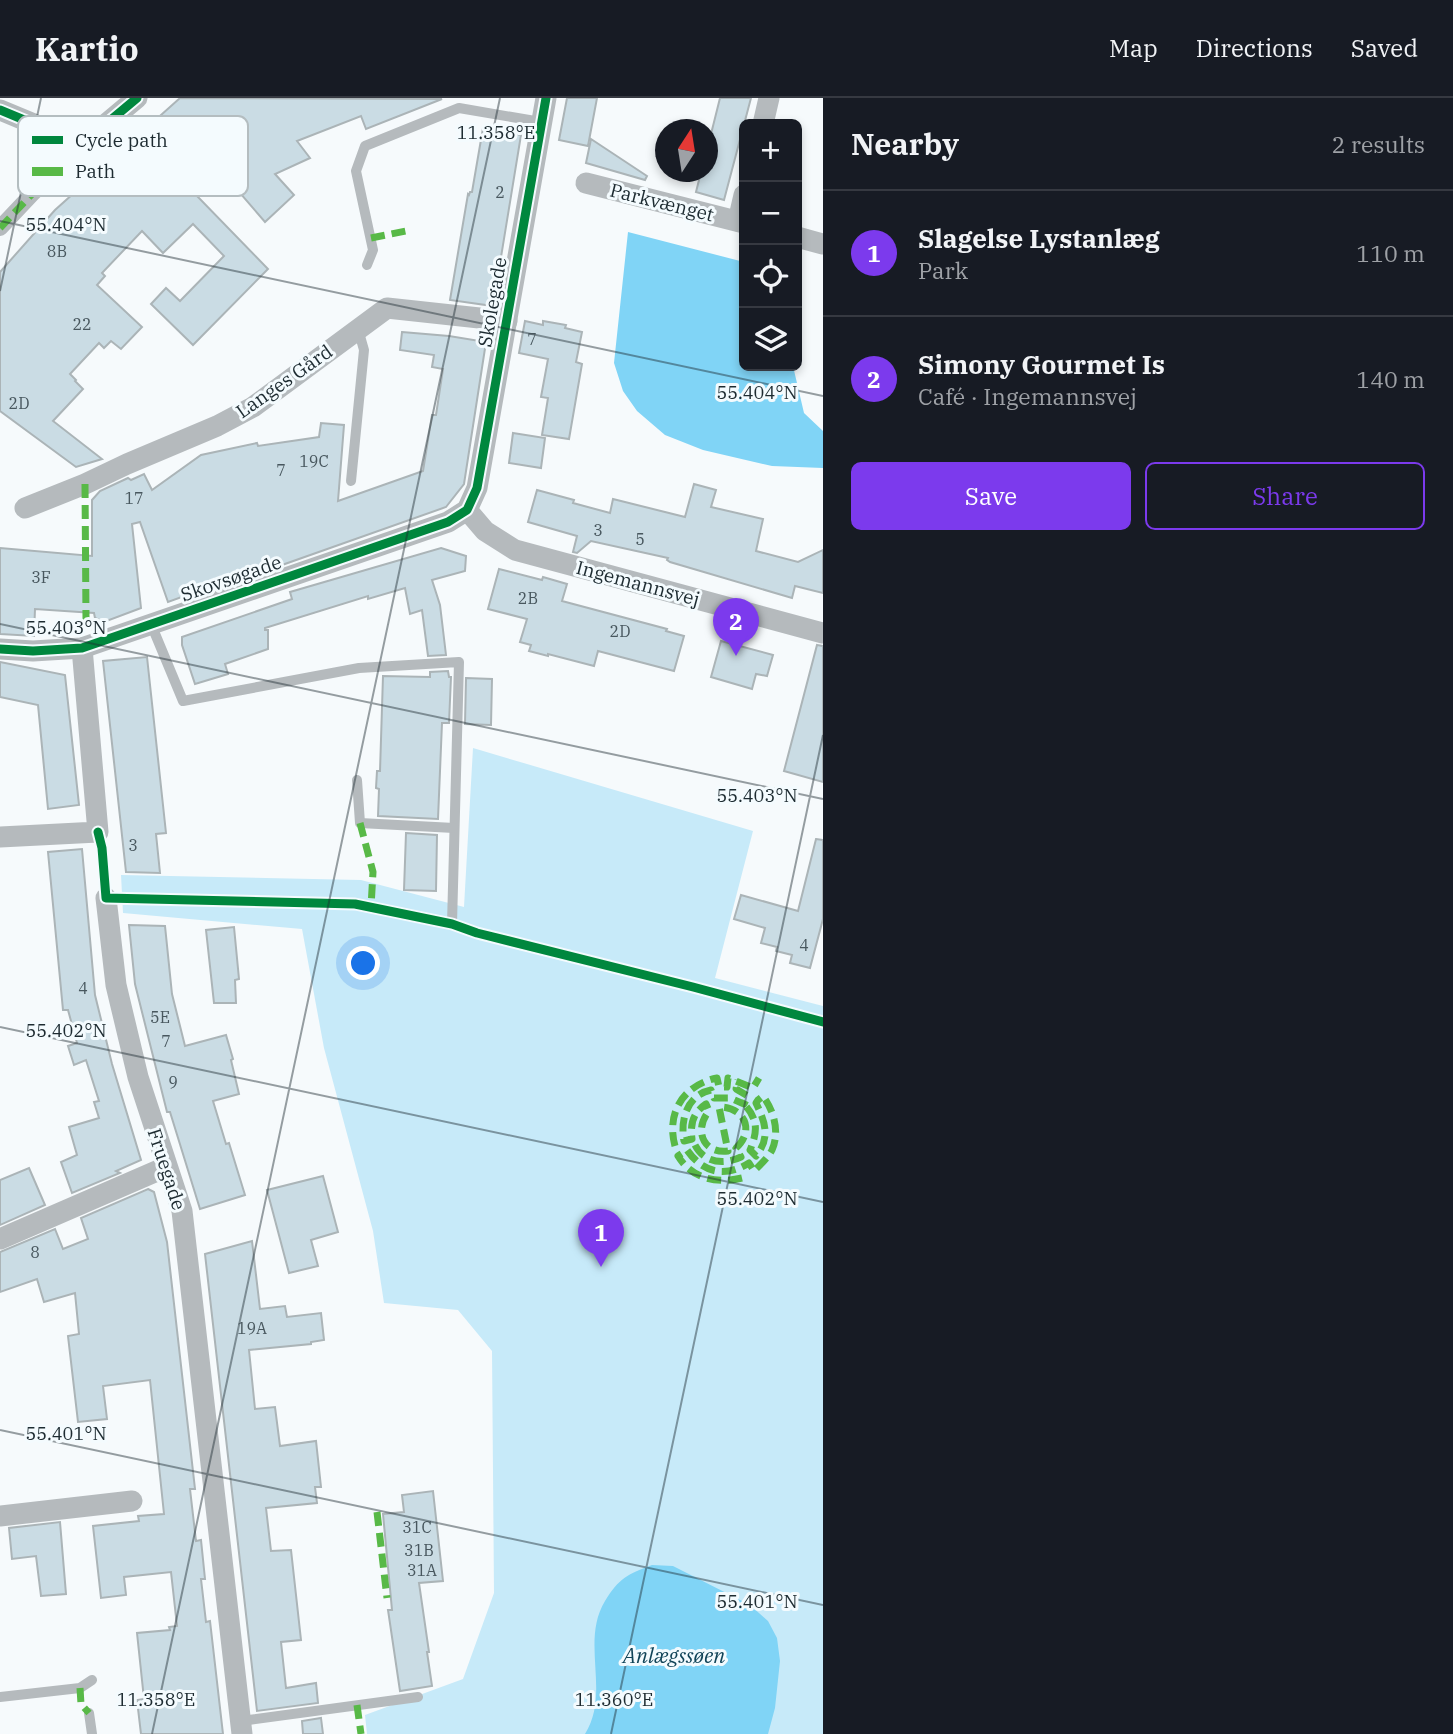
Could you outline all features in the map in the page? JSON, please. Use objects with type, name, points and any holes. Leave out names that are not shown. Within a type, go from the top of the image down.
[{"type":"street","points":[[115,116],[137,98]]},
{"type":"street","name":"Skolegade","points":[[467,510],[477,488],[546,98]]},
{"type":"street","points":[[764,119],[769,98]]},
{"type":"street","points":[[0,110],[18,117]]},
{"type":"street","name":"Parkvænget","points":[[586,183],[739,221]]},
{"type":"street","points":[[0,228],[30,196]]},
{"type":"street","points":[[802,238],[823,244]]},
{"type":"street","name":"Langes Gård","points":[[25,508],[85,484],[253,407],[387,308],[507,321]]},
{"type":"street","name":"Skovsøgade","points":[[0,649],[33,651],[82,648],[449,522],[467,510]]},
{"type":"street","name":"Ingemannsvej","points":[[467,510],[485,531],[515,550],[823,633]]},
{"type":"street","points":[[0,837],[98,832],[82,648]]},
{"type":"street","name":"Fruegade","points":[[106,898],[116,985],[138,1077],[182,1211],[241,1727]]},
{"type":"street","points":[[0,1239],[166,1167]]},
{"type":"street","points":[[0,1516],[132,1501]]},
{"type":"lane","points":[[367,265],[373,250],[356,171],[365,146],[459,108],[541,122]]},
{"type":"lane","points":[[351,481],[364,350],[358,329]]},
{"type":"lane","points":[[151,624],[183,701],[359,668],[459,662],[452,925]]},
{"type":"lane","points":[[357,779],[360,823],[454,828]]},
{"type":"lane","points":[[0,1697],[80,1688],[92,1680]]},
{"type":"lane","points":[[241,1727],[418,1697]]},
{"type":"lane","points":[[89,1713],[92,1734]]},
{"type":"shaded area","points":[[473,748],[753,831],[715,978],[823,1006],[823,1734],[367,1734],[365,1715],[463,1679],[494,1593],[492,1351],[458,1310],[384,1303],[373,1231],[324,1048],[302,929],[123,913],[121,875],[361,880],[464,907]]},
{"type":"water","points":[[628,232],[739,261],[739,371],[794,371],[804,413],[823,431],[823,468],[772,466],[703,450],[665,435],[637,411],[623,391],[614,363]]},
{"type":"water","name":"Anlægssøen","points":[[652,1565],[673,1566],[750,1605],[768,1621],[777,1638],[780,1661],[775,1708],[768,1734],[585,1734],[596,1702],[595,1633],[598,1617],[605,1601],[620,1582],[630,1574]]},
{"type":"building","points":[[180,98],[442,99],[366,129],[361,116],[297,141],[310,158],[275,174],[294,195],[265,222],[243,196],[248,196],[248,116],[160,116]]},
{"type":"building","points":[[567,98],[597,98],[588,146],[559,140]]},
{"type":"building","points":[[720,98],[751,98],[745,119],[739,119],[739,143],[724,200],[696,192],[698,182],[718,182],[718,119],[715,119]]},
{"type":"building","points":[[483,128],[521,135],[493,306],[450,300],[468,194],[472,192]]},
{"type":"building","points":[[591,139],[647,176],[645,180],[586,163]]},
{"type":"building","points":[[71,196],[197,196],[268,269],[193,345],[151,304],[166,288],[180,301],[224,256],[193,224],[163,253],[142,231],[102,273],[105,276],[97,285],[142,327],[121,349],[111,341],[104,348],[99,343],[70,374],[83,389],[53,421],[102,459],[76,467],[0,411],[0,272]]},
{"type":"building","points":[[525,321],[543,325],[543,321],[566,325],[565,328],[582,332],[576,362],[582,364],[569,439],[542,435],[548,398],[541,397],[548,359],[519,353]]},
{"type":"building","points":[[402,332],[486,342],[464,484],[446,507],[168,602],[140,522],[132,524],[141,608],[104,622],[95,618],[94,613],[35,609],[34,636],[0,634],[0,548],[92,556],[92,500],[100,491],[128,478],[131,480],[144,474],[152,490],[201,455],[257,443],[258,446],[319,437],[321,423],[344,425],[338,501],[423,471],[443,369],[432,367],[434,355],[400,350]]},
{"type":"building","points":[[513,433],[545,438],[541,468],[509,463]]},
{"type":"building","points":[[694,484],[716,490],[711,507],[763,519],[756,551],[798,562],[823,550],[823,593],[795,586],[792,598],[670,562],[668,558],[591,541],[577,553],[573,552],[577,536],[528,522],[537,490],[610,513],[613,499],[685,517]]},
{"type":"building","points":[[441,548],[466,556],[465,571],[432,580],[440,605],[446,655],[428,656],[422,610],[410,614],[405,588],[368,599],[368,596],[265,628],[268,630],[268,649],[225,664],[228,674],[195,684],[182,645],[182,637],[292,599],[290,592]]},
{"type":"building","points":[[499,569],[567,584],[562,601],[684,636],[674,671],[598,651],[594,666],[529,651],[531,645],[520,642],[527,619],[488,609]]},
{"type":"building","points":[[721,641],[773,655],[767,676],[756,674],[752,689],[711,677]]},
{"type":"building","points":[[817,645],[823,646],[823,782],[784,771]]},
{"type":"building","points":[[147,657],[166,833],[156,834],[160,873],[126,872],[103,661]]},
{"type":"building","points":[[0,662],[65,675],[79,805],[48,809],[38,705],[0,697]]},
{"type":"building","points":[[448,671],[451,677],[449,723],[442,723],[438,819],[378,816],[379,789],[376,788],[377,771],[380,771],[383,676],[430,677],[430,672]]},
{"type":"building","points":[[466,678],[492,679],[491,725],[465,724]]},
{"type":"building","points":[[406,833],[437,835],[436,891],[404,890]]},
{"type":"building","points":[[816,839],[823,840],[823,919],[810,968],[790,963],[792,955],[761,943],[765,928],[734,919],[741,895],[798,911]]},
{"type":"building","points":[[82,849],[95,995],[112,1064],[141,1160],[116,1171],[120,1173],[72,1193],[61,1162],[77,1155],[69,1127],[99,1118],[94,1102],[99,1101],[86,1060],[74,1065],[68,1046],[77,1043],[68,1010],[63,1010],[48,852]]},
{"type":"building","points":[[129,925],[165,926],[172,994],[185,1046],[226,1035],[239,1094],[213,1101],[245,1195],[200,1209],[170,1112],[167,1112],[135,984]]},
{"type":"building","points":[[234,927],[239,979],[235,980],[236,1003],[214,1003],[206,930]]},
{"type":"building","points":[[29,1168],[45,1205],[0,1225],[0,1180]]},
{"type":"building","points":[[323,1176],[338,1232],[311,1240],[318,1266],[289,1273],[267,1190]]},
{"type":"building","points":[[148,1189],[154,1192],[167,1242],[195,1489],[190,1489],[196,1541],[201,1540],[205,1579],[201,1579],[206,1622],[210,1621],[223,1734],[141,1734],[137,1700],[144,1699],[137,1633],[170,1630],[169,1627],[177,1626],[171,1572],[124,1577],[126,1595],[101,1598],[93,1526],[139,1521],[138,1516],[164,1514],[150,1380],[103,1386],[107,1419],[78,1422],[68,1336],[79,1334],[75,1293],[44,1302],[37,1279],[0,1292],[0,1252],[55,1229],[63,1249],[88,1239],[81,1218]]},
{"type":"building","points":[[252,1241],[260,1309],[285,1306],[287,1317],[321,1313],[324,1340],[311,1344],[249,1350],[255,1409],[275,1407],[280,1446],[316,1441],[321,1487],[315,1487],[317,1503],[266,1508],[271,1551],[291,1550],[301,1640],[281,1642],[286,1688],[316,1683],[318,1703],[257,1711],[205,1254]]},
{"type":"building","points":[[433,1491],[443,1581],[419,1583],[432,1686],[400,1691],[388,1610],[392,1610],[383,1514],[404,1512],[402,1495]]},
{"type":"building","points":[[60,1522],[66,1594],[41,1596],[36,1556],[12,1559],[9,1528]]},
{"type":"building","points":[[321,1718],[323,1734],[303,1734],[302,1721]]},
{"type":"marked path","points":[[0,228],[30,196]]},
{"type":"marked path","points":[[371,238],[406,231]]},
{"type":"marked path","points":[[85,484],[86,619],[106,640]]},
{"type":"marked path","points":[[360,823],[373,872],[371,907]]},
{"type":"marked path","points":[[675,1146],[675,1112],[686,1094],[717,1078],[719,1087],[727,1087],[728,1078],[753,1088],[759,1078]]},
{"type":"marked path","points":[[695,1145],[704,1156],[715,1161],[741,1157],[736,1148],[742,1141],[746,1128],[741,1115],[728,1108],[719,1107],[728,1151],[712,1149],[703,1139],[702,1125],[709,1111],[706,1104],[693,1119],[692,1139],[684,1141],[683,1133],[687,1110],[696,1097],[703,1093],[711,1090],[714,1098],[730,1098],[744,1104],[748,1096],[736,1089],[738,1080]]},
{"type":"marked path","points":[[742,1178],[706,1178],[690,1170],[678,1156],[687,1150],[700,1164],[715,1171],[731,1171],[749,1163],[754,1171],[772,1150],[776,1136],[775,1122],[763,1096],[756,1103],[764,1123],[765,1136],[756,1156],[750,1150],[755,1131],[754,1120],[744,1104]]},
{"type":"marked path","points":[[377,1512],[387,1598]]},
{"type":"marked path","points":[[80,1688],[81,1704],[89,1713]]},
{"type":"marked path","points":[[357,1705],[361,1734]]},
{"type":"cycle path","points":[[115,116],[137,98]]},
{"type":"cycle path","points":[[0,649],[33,651],[82,648],[448,522],[467,510],[477,488],[546,98]]},
{"type":"cycle path","points":[[0,110],[18,117]]},
{"type":"cycle path","points":[[98,832],[106,898],[355,904],[452,924],[477,933],[823,1022]]},
{"type":"place","name":"Simony Gourmet Is","points":[[736,656]]},
{"type":"place","name":"Slagelse Lystanlæg","points":[[601,1267]]}]
